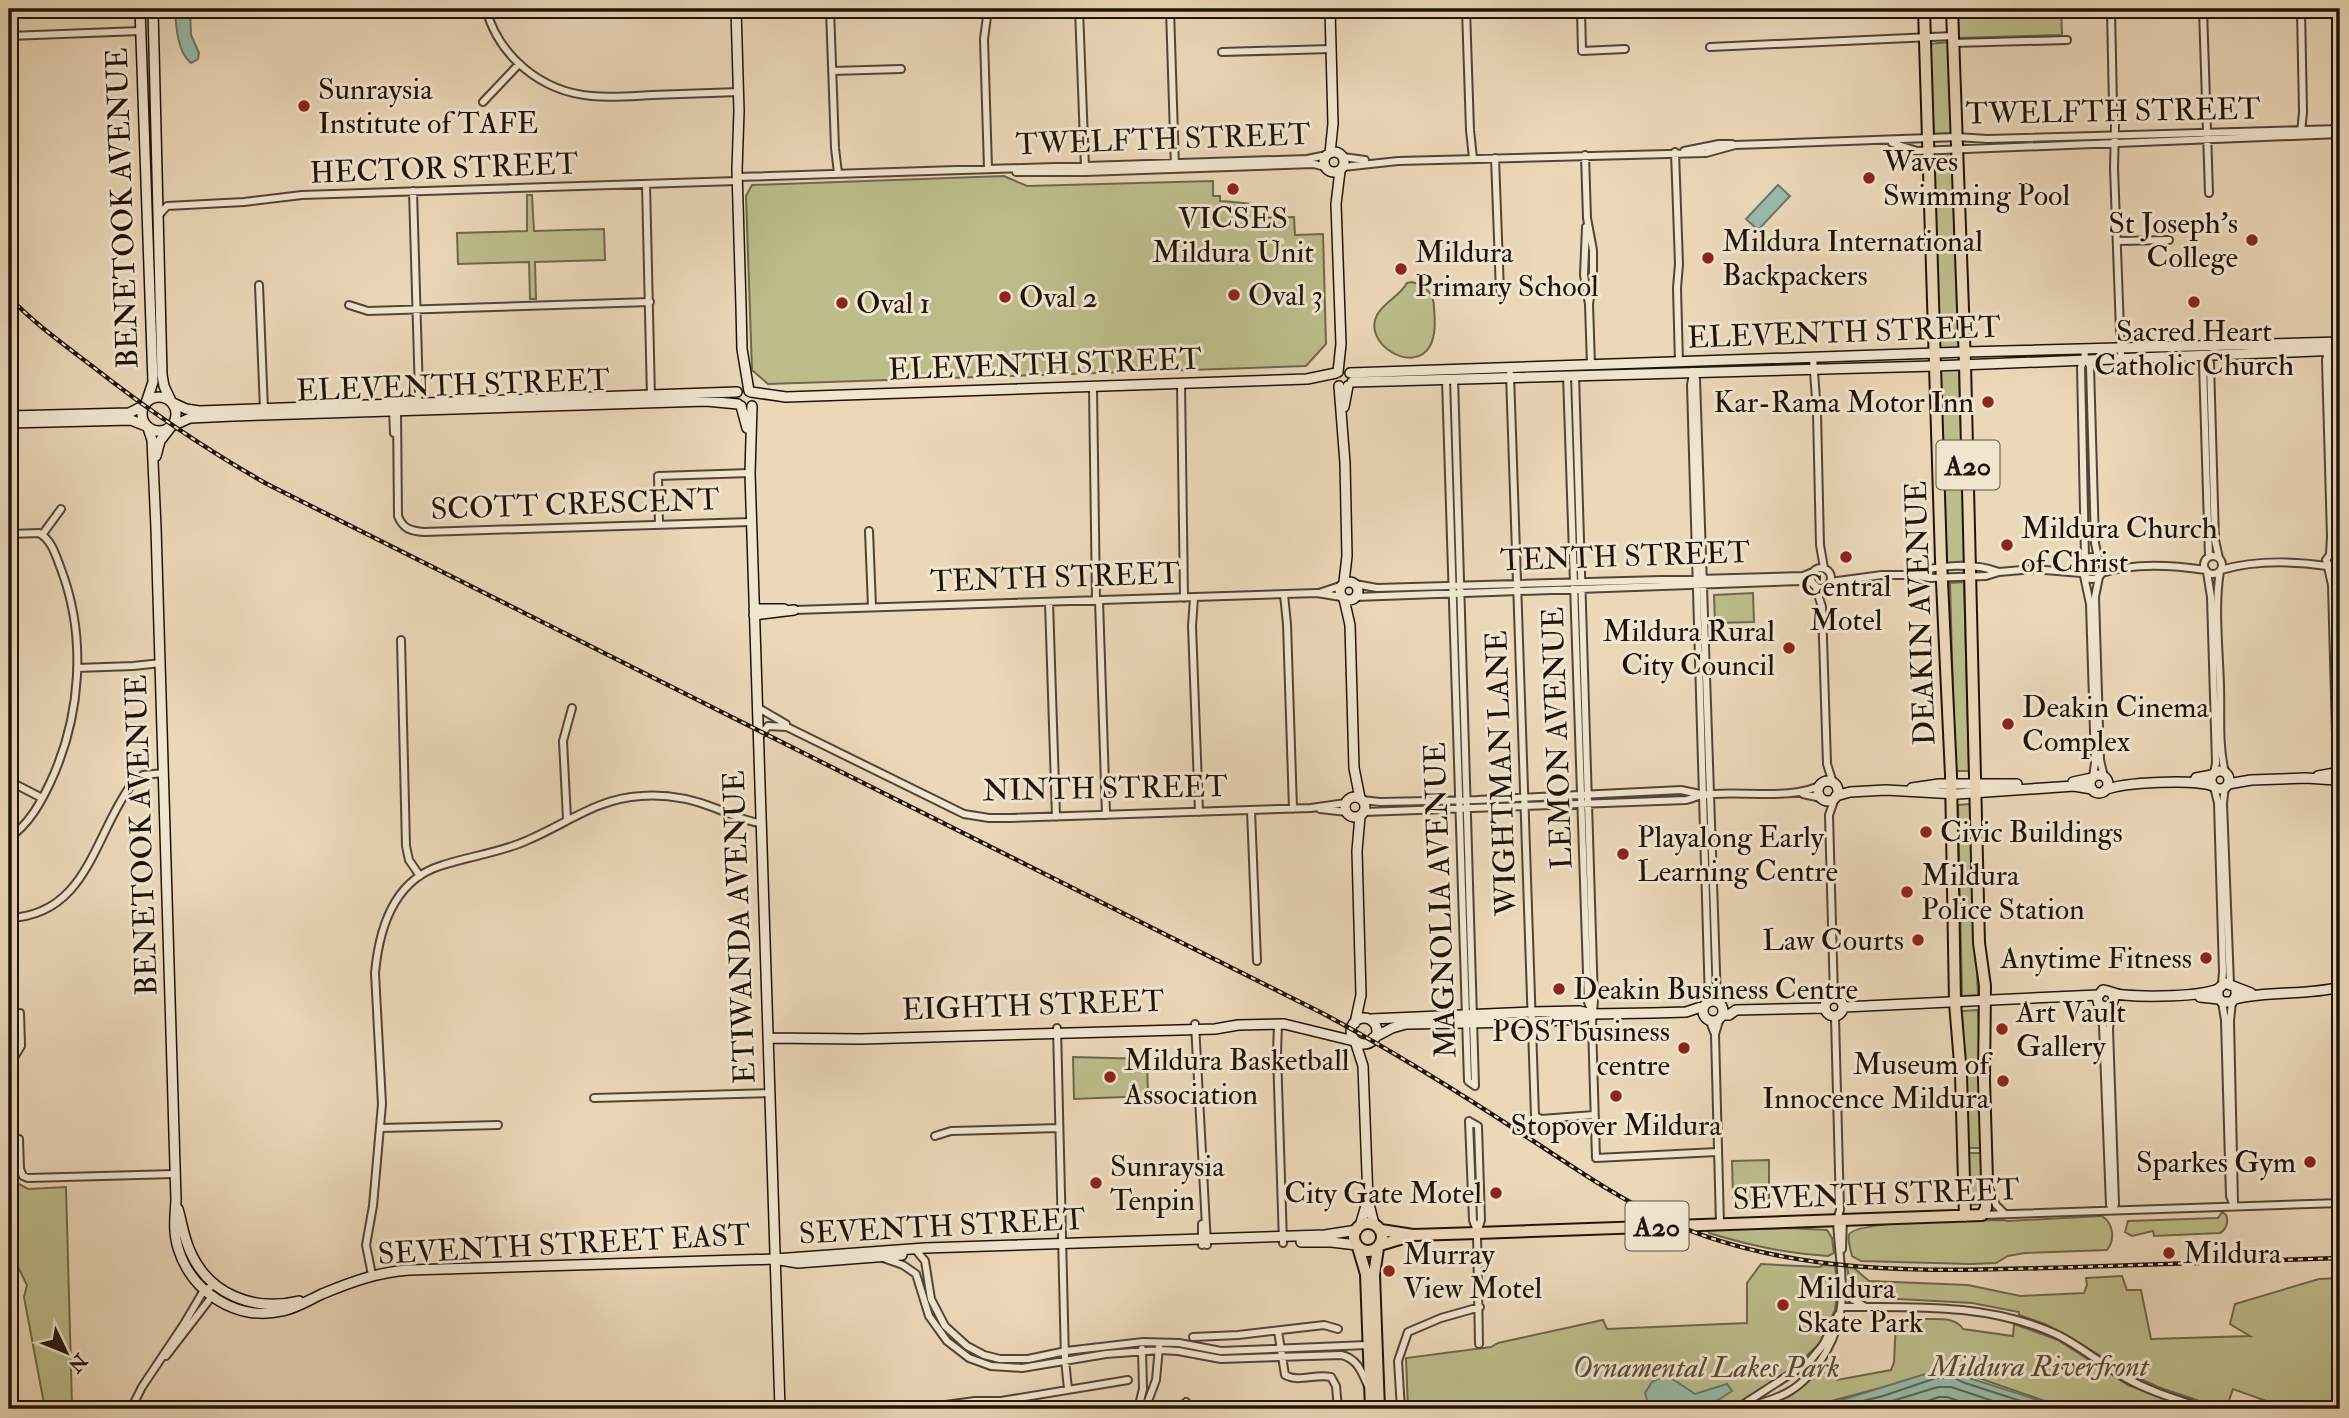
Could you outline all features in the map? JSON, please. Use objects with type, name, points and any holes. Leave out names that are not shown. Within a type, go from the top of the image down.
[{"type":"highway","name":"DEAKIN AVENUE","points":[[1924,9],[1951,789],[1955,1003],[1961,1081],[1965,1216]]},
{"type":"highway","name":"DEAKIN AVENUE","points":[[1952,9],[1965,358],[1979,943],[1984,971],[1985,1002],[1987,1180],[1986,1206],[1982,1215]]},
{"type":"highway","name":"SEVENTH STREET","points":[[1377,1227],[1413,1235],[1840,1217],[1982,1215]]},
{"type":"highway","name":"A20","points":[[1358,1228],[1377,1227]]},
{"type":"highway","points":[[1377,1227],[1382,1236],[1374,1275],[1379,1409]]},
{"type":"highway","points":[[1358,1228],[1354,1237],[1366,1274],[1371,1409]]},
{"type":"highway","name":"SEVENTH STREET","points":[[1379,1247],[1413,1235]]},
{"type":"highway","name":"A20","points":[[1357,1246],[1369,1251],[1379,1247]]},
{"type":"main road","name":"BENETOOK AVENUE","points":[[139,9],[153,382],[145,404]]},
{"type":"main road","name":"BENETOOK AVENUE","points":[[153,9],[162,380],[171,402]]},
{"type":"main road","points":[[736,9],[737,179],[744,391]]},
{"type":"main road","points":[[1330,9],[1335,154],[1342,169],[1336,204],[1348,584],[1358,592],[1349,598]]},
{"type":"main road","points":[[140,31],[153,30]]},
{"type":"main road","points":[[142,90],[154,87]]},
{"type":"main road","points":[[1335,154],[1324,161],[1336,204]]},
{"type":"main road","points":[[1327,169],[1334,173],[1342,169]]},
{"type":"main road","points":[[149,313],[161,312]]},
{"type":"main road","name":"ELEVENTH STREET","points":[[171,402],[197,411],[395,409],[420,405],[653,399],[744,391],[786,397],[1571,372],[1934,353],[1965,358],[2328,346],[2340,342]]},
{"type":"main road","name":"ELEVENTH STREET","points":[[2328,346],[2340,350]]},
{"type":"main road","name":"ELEVENTH STREET","points":[[1571,372],[1591,365],[1679,363],[1693,367],[1814,369],[1935,366],[1965,358]]},
{"type":"main road","points":[[744,391],[755,397],[753,405],[746,408],[739,405],[735,397],[744,391]]},
{"type":"main road","points":[[9,416],[127,413],[158,397],[171,402],[177,415],[171,427],[158,432],[131,420],[9,423]]},
{"type":"main road","name":"ELEVENTH STREET","points":[[753,405],[786,397]]},
{"type":"main road","name":"ELEVENTH STREET","points":[[653,399],[739,405]]},
{"type":"main road","points":[[145,404],[142,415],[147,427]]},
{"type":"main road","name":"ETIWANDA AVENUE","points":[[739,405],[745,417],[749,443],[780,1409]]},
{"type":"main road","name":"ETIWANDA AVENUE","points":[[749,443],[753,405]]},
{"type":"main road","name":"ELEVENTH STREET","points":[[171,427],[192,418],[264,412]]},
{"type":"main road","name":"BENETOOK AVENUE","points":[[147,427],[151,436],[154,468],[161,665],[176,1200],[174,1223],[178,1248],[187,1270],[204,1290]]},
{"type":"main road","name":"BENETOOK AVENUE","points":[[154,468],[159,444],[171,427]]},
{"type":"main road","points":[[1348,584],[1339,592],[1349,598]]},
{"type":"main road","points":[[1349,598],[1361,995],[1351,1034],[1363,1066],[1368,1200],[1377,1227]]},
{"type":"main road","name":"TENTH STREET","points":[[754,612],[794,610]]},
{"type":"main road","points":[[2213,774],[2213,786]]},
{"type":"main road","points":[[2105,782],[2198,778],[2213,774],[2227,780],[2337,776]]},
{"type":"main road","points":[[1976,788],[2073,782],[2092,778],[2129,785],[2197,783],[2220,789],[2227,780]]},
{"type":"main road","points":[[2092,778],[2092,789]]},
{"type":"main road","points":[[1854,792],[1834,784],[1822,784],[1819,792],[1821,798],[1828,801],[1854,792],[1904,789],[2074,786],[2092,789],[2098,793],[2105,782]]},
{"type":"main road","points":[[1834,784],[1838,789],[1836,797]]},
{"type":"main road","points":[[2112,1000],[2200,998],[2227,993],[2320,991],[2340,987]]},
{"type":"main road","points":[[2098,1001],[2106,990],[2112,1000]]},
{"type":"main road","points":[[2320,991],[2340,994]]},
{"type":"main road","points":[[1361,995],[1376,1026],[1363,1066]]},
{"type":"main road","points":[[1834,998],[1840,999],[1844,1007],[1842,1013],[1835,1017],[1827,1013],[1825,1008],[1829,1000],[1834,998]]},
{"type":"main road","points":[[1844,1007],[1985,1002],[1996,999],[2098,1001],[2107,1007],[2112,1000]]},
{"type":"main road","points":[[1327,1034],[1343,1031],[1360,1018],[1470,1019],[1533,1017],[1579,1011],[1592,1014],[1825,1008]]},
{"type":"main road","points":[[1355,1041],[1363,1044],[1392,1028],[1417,1020]]},
{"type":"main road","name":"EIGHTH STREET","points":[[768,1041],[869,1035],[1276,1024],[1355,1041]]},
{"type":"main road","name":"BENETOOK AVENUE","points":[[176,1200],[189,1250],[195,1263],[215,1285]]},
{"type":"main road","points":[[1358,1228],[1368,1200]]},
{"type":"main road","name":"SEVENTH STREET","points":[[1282,1240],[1334,1234],[1358,1228]]},
{"type":"main road","name":"SEVENTH STREET","points":[[775,1259],[1282,1240],[1331,1241],[1357,1246]]},
{"type":"main road","name":"SEVENTH STREET","points":[[775,1259],[798,1262],[918,1252]]},
{"type":"main road","name":"SEVENTH STREET EAST","points":[[204,1290],[212,1297],[239,1310],[258,1313],[283,1311],[372,1275],[420,1269],[775,1259]]},
{"type":"main road","name":"SEVENTH STREET EAST","points":[[215,1285],[237,1298],[263,1305],[290,1303],[317,1296]]},
{"type":"street","points":[[486,9],[500,41],[519,64],[552,86],[565,91],[592,96],[738,92]]},
{"type":"street","points":[[830,9],[835,174]]},
{"type":"street","points":[[988,9],[984,39],[988,168]]},
{"type":"street","points":[[1079,9],[1085,169]]},
{"type":"street","points":[[1170,9],[1175,166]]},
{"type":"street","points":[[1466,9],[1471,159]]},
{"type":"street","points":[[1580,9],[1582,51],[1625,49]]},
{"type":"street","points":[[2111,9],[2120,352]]},
{"type":"street","points":[[2203,9],[2209,193]]},
{"type":"street","points":[[2301,9],[2303,132]]},
{"type":"street","points":[[9,36],[140,31]]},
{"type":"street","points":[[1710,47],[1925,37],[2067,40]]},
{"type":"street","points":[[1222,52],[1331,49]]},
{"type":"street","points":[[483,102],[519,64]]},
{"type":"street","points":[[832,71],[901,69]]},
{"type":"street","name":"TWELFTH STREET","points":[[1887,141],[1913,150],[1930,150],[2113,139],[2340,131]]},
{"type":"street","name":"TWELFTH STREET","points":[[1342,169],[1378,162],[1675,152],[1719,144],[1957,137],[2113,139]]},
{"type":"street","points":[[1675,152],[1679,363]]},
{"type":"street","name":"TWELFTH STREET","points":[[1175,166],[1307,159],[1335,154],[1378,162]]},
{"type":"street","points":[[1585,155],[1587,218],[1584,275],[1590,304],[1591,365]]},
{"type":"street","points":[[1495,158],[1500,292]]},
{"type":"street","name":"TWELFTH STREET","points":[[737,179],[988,168],[1025,173],[1175,166],[1314,164],[1327,169]]},
{"type":"street","name":"HECTOR STREET","points":[[159,217],[164,207],[181,204],[244,202],[310,194],[737,179]]},
{"type":"street","points":[[646,184],[653,399]]},
{"type":"street","points":[[413,191],[420,405]]},
{"type":"street","points":[[2117,241],[2169,240]]},
{"type":"street","points":[[259,285],[264,412]]},
{"type":"street","points":[[349,305],[368,311],[650,302]]},
{"type":"street","points":[[2308,562],[2335,552],[2340,554],[2336,535],[2332,359],[2328,346]]},
{"type":"street","points":[[2328,346],[2326,360],[2331,537],[2326,560],[2332,585],[2337,692],[2340,896]]},
{"type":"street","points":[[2207,349],[2210,363],[2215,540],[2220,559],[2218,594],[2222,759],[2227,780],[2223,803],[2227,993]]},
{"type":"street","points":[[2207,349],[2203,363],[2206,571],[2211,597],[2216,763],[2213,774]]},
{"type":"street","points":[[2084,353],[2090,366],[2095,543],[2100,560],[2095,597],[2100,760],[2105,782]]},
{"type":"street","points":[[2084,353],[2081,367],[2087,540],[2082,575],[2090,604],[2095,763],[2092,778]]},
{"type":"street","points":[[1813,358],[1819,459],[1820,545],[1828,584],[1822,607]]},
{"type":"street","points":[[1693,367],[1696,379],[1702,795],[1709,863]]},
{"type":"street","name":"WIGHTMAN LANE","points":[[1510,372],[1535,1116],[1541,1119],[1594,1115]]},
{"type":"street","name":"LEMON AVENUE","points":[[1571,372],[1585,795],[1588,1002],[1592,1014],[1596,1158],[1717,1152]]},
{"type":"street","name":"MAGNOLIA AVENUE","points":[[1450,375],[1464,658],[1466,735],[1458,772],[1464,808],[1472,1071]]},
{"type":"street","points":[[1179,384],[1185,565],[1192,626],[1199,812]]},
{"type":"street","points":[[1091,387],[1106,815]]},
{"type":"street","name":"SCOTT CRESCENT","points":[[395,409],[398,516],[402,525],[410,530],[424,532],[751,522]]},
{"type":"street","points":[[659,525],[658,476],[750,473]]},
{"type":"street","name":"MAGNOLIA AVENUE","points":[[1453,473],[1450,501],[1457,716],[1458,735],[1467,772],[1463,800]]},
{"type":"street","points":[[1450,501],[1458,501]]},
{"type":"street","points":[[42,535],[61,509]]},
{"type":"street","points":[[1451,520],[1459,519]]},
{"type":"street","points":[[869,531],[872,607]]},
{"type":"street","points":[[9,534],[42,535],[54,551],[69,593],[76,634],[77,668],[74,708],[57,767],[42,798],[23,826],[9,838]]},
{"type":"street","points":[[1451,539],[1459,539]]},
{"type":"street","points":[[1820,545],[1811,578],[1822,607],[1827,764],[1822,784]]},
{"type":"street","points":[[2083,561],[2092,556],[2124,568]]},
{"type":"street","points":[[1452,557],[1460,557]]},
{"type":"street","points":[[2082,575],[2090,579],[2124,568],[2180,566],[2207,559],[2242,564],[2308,562],[2340,570],[2340,602]]},
{"type":"street","name":"TENTH STREET","points":[[2057,570],[2083,561]]},
{"type":"street","points":[[2180,566],[2215,574],[2242,564]]},
{"type":"street","name":"TENTH STREET","points":[[1318,593],[1348,584],[1374,588],[1461,589],[1803,576],[1826,570],[1860,576],[1911,575],[1929,569],[1942,573],[2057,570],[2082,575]]},
{"type":"street","name":"TENTH STREET","points":[[1942,573],[1971,572],[1986,576],[1999,572]]},
{"type":"street","name":"TENTH STREET","points":[[1700,581],[1800,581],[1819,587],[1860,576]]},
{"type":"street","points":[[1700,581],[1711,795],[1709,863],[1720,1224]]},
{"type":"street","name":"TENTH STREET","points":[[794,610],[1318,593],[1349,598],[1453,589]]},
{"type":"street","points":[[1286,595],[1293,809]]},
{"type":"street","points":[[1049,602],[1056,817]]},
{"type":"street","points":[[1454,621],[1462,621]]},
{"type":"street","points":[[401,640],[407,855],[420,876]]},
{"type":"street","points":[[1455,641],[1463,641]]},
{"type":"street","points":[[1455,659],[1464,658]]},
{"type":"street","points":[[77,668],[161,665]]},
{"type":"street","points":[[1456,679],[1464,678]]},
{"type":"street","points":[[1457,697],[1465,697]]},
{"type":"street","name":"NINTH STREET","points":[[757,707],[794,729],[964,814],[989,818],[1355,807],[1464,808],[1686,800],[1702,795],[1794,792],[1811,790],[1822,784]]},
{"type":"street","points":[[567,820],[563,741],[572,708]]},
{"type":"street","points":[[1457,716],[1465,715]]},
{"type":"street","points":[[758,740],[768,726],[780,725],[794,729]]},
{"type":"street","points":[[1458,735],[1466,735]]},
{"type":"street","points":[[1827,764],[1834,784]]},
{"type":"street","points":[[1458,772],[1467,772]]},
{"type":"street","points":[[9,918],[42,911],[68,894],[81,877],[131,785],[143,775],[164,773]]},
{"type":"street","points":[[9,781],[42,798]]},
{"type":"street","points":[[2213,786],[2218,803],[2223,972],[2230,1021],[2234,1206]]},
{"type":"street","name":"NINTH STREET","points":[[1355,807],[1380,802],[1688,790],[1702,795]]},
{"type":"street","name":"NINTH STREET","points":[[1794,792],[1821,798]]},
{"type":"street","points":[[372,1275],[366,1245],[381,1128],[375,991],[377,954],[390,910],[402,892],[420,876],[439,866],[509,848],[609,801],[664,796],[697,802],[745,821],[760,823]]},
{"type":"street","points":[[1834,998],[1829,815],[1836,797]]},
{"type":"street","points":[[1821,798],[1829,815]]},
{"type":"street","points":[[1251,810],[1257,961]]},
{"type":"street","points":[[2112,1000],[2109,1029],[2115,1204],[2113,1210]]},
{"type":"street","points":[[2098,1001],[2104,1026],[2109,1205],[2113,1210]]},
{"type":"street","points":[[9,1057],[15,1056],[21,1049],[20,1013]]},
{"type":"street","points":[[1745,1409],[1793,1389],[1818,1357],[1841,1307],[1835,1017]]},
{"type":"street","points":[[1276,1024],[1282,1240]]},
{"type":"street","points":[[1197,1027],[1205,1242]]},
{"type":"street","points":[[1057,1031],[1065,1360],[1068,1389]]},
{"type":"street","points":[[594,1098],[769,1093]]},
{"type":"street","points":[[1475,1166],[1478,1126],[1469,1121],[1481,1220],[1477,1233],[1479,1344]]},
{"type":"street","points":[[381,1128],[498,1125]]},
{"type":"street","points":[[935,1136],[951,1131],[1059,1128]]},
{"type":"street","points":[[19,1139],[20,1169],[23,1176],[28,1178],[175,1174]]},
{"type":"street","name":"DEAKIN AVENUE","points":[[1987,1180],[1994,1202],[2005,1214]]},
{"type":"street","name":"SEVENTH STREET","points":[[1982,1215],[2340,1203]]},
{"type":"street","points":[[918,1252],[927,1266],[934,1307],[945,1326],[967,1346],[984,1355],[1007,1360],[1028,1359],[1066,1351],[1157,1342],[1180,1343],[1221,1351],[1347,1356],[1357,1365],[1370,1391]]},
{"type":"street","points":[[880,1257],[908,1268],[916,1275],[925,1307],[934,1326],[954,1348],[991,1366],[1034,1367],[1110,1353],[1141,1351],[1178,1351],[1221,1359],[1367,1345],[1377,1359]]},
{"type":"street","points":[[131,1409],[204,1290],[215,1285]]},
{"type":"street","points":[[149,1376],[212,1297],[215,1285]]},
{"type":"street","points":[[1842,1287],[1852,1299],[1867,1307]]},
{"type":"street","points":[[1401,1409],[1398,1361],[1408,1332],[1441,1318],[1480,1307]]},
{"type":"street","points":[[1841,1307],[1961,1310],[2022,1322],[2059,1335],[2109,1368],[2147,1388],[2206,1409]]},
{"type":"street","points":[[1193,1337],[1322,1325],[1338,1329]]},
{"type":"street","points":[[1278,1331],[1283,1371],[1288,1377],[1321,1375],[1333,1379],[1338,1409]]},
{"type":"street","points":[[1138,1409],[1143,1389],[1143,1342]]},
{"type":"street","points":[[1144,1409],[1155,1384],[1160,1350],[1157,1342]]},
{"type":"street","points":[[1736,1409],[1818,1357]]},
{"type":"street","points":[[916,1409],[975,1401],[1001,1401],[1128,1380]]},
{"type":"street","points":[[1186,1402],[1191,1409]]},
{"type":"street","points":[[1217,1409],[1271,1405],[1279,1409]]},
{"type":"green space","points":[[1958,9],[2061,9],[2062,35],[1959,38]]},
{"type":"green space","points":[[1948,42],[1952,133],[1934,134],[1929,44]]},
{"type":"green space","points":[[1936,152],[1953,154],[1960,348],[1940,349],[1933,155]]},
{"type":"green space","points":[[1004,176],[1027,186],[1213,181],[1213,196],[1220,196],[1220,201],[1254,204],[1257,218],[1294,217],[1295,235],[1323,234],[1326,344],[1306,366],[768,384],[752,370],[746,196],[752,185]]},
{"type":"green space","points":[[527,195],[532,195],[534,231],[604,229],[605,260],[535,262],[536,299],[530,299],[529,262],[458,264],[457,233],[527,231]]},
{"type":"green space","points":[[1412,282],[1431,294],[1435,322],[1433,337],[1423,354],[1402,357],[1383,345],[1374,326],[1380,310],[1407,283]]},
{"type":"green space","points":[[1939,369],[1959,369],[1965,564],[1947,564]]},
{"type":"green space","points":[[1964,582],[1969,771],[1955,771],[1950,583]]},
{"type":"green space","points":[[1753,593],[1754,622],[1715,623],[1714,595]]},
{"type":"green space","points":[[1970,804],[1978,995],[1962,996],[1958,805]]},
{"type":"green space","points":[[1978,1010],[1983,1145],[1981,1148],[1968,1148],[1962,1011]]},
{"type":"green space","name":"Mildura Basketball Association","points":[[1073,1057],[1147,1059],[1148,1096],[1074,1099]]},
{"type":"green space","points":[[1968,1153],[1981,1153],[1984,1204],[1968,1205]]},
{"type":"green space","points":[[1769,1160],[1769,1199],[1746,1200],[1745,1197],[1733,1197],[1732,1161]]},
{"type":"green space","points":[[17,1183],[28,1189],[66,1187],[72,1405],[60,1409],[45,1409],[24,1297],[27,1285],[9,1249],[9,1189]]},
{"type":"green space","points":[[2222,1212],[2227,1217],[2227,1223],[2220,1233],[2154,1236],[2153,1231],[2132,1236],[2125,1232],[2128,1221],[2218,1218]]},
{"type":"green space","points":[[2102,1216],[2109,1223],[2112,1232],[2107,1250],[2025,1253],[2008,1256],[1996,1263],[1861,1261],[1852,1256],[1848,1240],[1849,1235],[1856,1230],[1872,1226]]},
{"type":"green space","points":[[1708,1230],[1827,1230],[1832,1238],[1834,1253],[1828,1256],[1783,1251],[1709,1233]]},
{"type":"green space","name":"Ornamental Lakes Park","points":[[1761,1264],[1835,1266],[1838,1287],[1835,1310],[1820,1343],[1793,1369],[1729,1409],[1408,1409],[1406,1358],[1491,1347],[1498,1343],[1603,1320],[1607,1329],[1747,1323],[1747,1283]]},
{"type":"green space","points":[[1847,1267],[1854,1268],[1869,1281],[1968,1285],[2020,1296],[2084,1293],[2086,1278],[2122,1276],[2127,1290],[2141,1290],[2151,1339],[2250,1336],[2230,1324],[2235,1304],[2319,1279],[2340,1278],[2340,1409],[2270,1409],[2272,1403],[2233,1389],[2226,1409],[2223,1409],[2158,1387],[2128,1373],[2070,1337],[2019,1315],[2019,1312],[1972,1303],[1862,1297],[1850,1285]]},
{"type":"green space","name":"Mildura Riverfront","points":[[1946,1320],[1956,1322],[1963,1329],[2013,1336],[2014,1324],[2058,1340],[2128,1385],[2192,1409],[2068,1409],[1964,1373],[1962,1367],[1955,1365],[1952,1369],[1807,1409],[1752,1409],[1791,1395],[1822,1372],[1831,1374],[1837,1380],[1891,1370],[1894,1362],[1896,1321]]},
{"type":"water","points":[[175,9],[190,9],[191,35],[199,53],[198,59],[191,63],[180,45]]},
{"type":"water","points":[[1778,185],[1790,196],[1758,230],[1746,219]]},
{"type":"water","points":[[1963,1370],[1963,1376],[2066,1409],[1812,1409],[1935,1371]]},
{"type":"water","points":[[1663,1376],[1671,1378],[1695,1394],[1727,1384],[1732,1391],[1704,1409],[1655,1409],[1645,1393],[1652,1382]]},
{"type":"railway","points":[[9,297],[49,333],[134,398],[199,443],[267,484],[1322,1013],[1477,1104],[1613,1192],[1667,1221],[1716,1240],[1766,1253],[1870,1267],[1975,1270],[2340,1258]]},
{"type":"place","name":"Sunraysia Institute of TAFE","points":[[304,106]]},
{"type":"place","name":"Waves Swimming Pool","points":[[1869,178]]},
{"type":"place","name":"VICSES Mildura Unit","points":[[1233,189]]},
{"type":"place","name":"St Joseph’s College","points":[[2252,240]]},
{"type":"place","name":"Mildura International Backpackers","points":[[1708,258]]},
{"type":"place","name":"Mildura Primary School","points":[[1401,269]]},
{"type":"place","name":"Oval 3","points":[[1234,295]]},
{"type":"place","name":"Oval 2","points":[[1005,297]]},
{"type":"place","name":"Sacred Heart Catholic Church","points":[[2194,302]]},
{"type":"place","name":"Oval 1","points":[[842,303]]},
{"type":"place","name":"Kar-Rama Motor Inn","points":[[1988,402]]},
{"type":"place","name":"Mildura Church of Christ","points":[[2007,545]]},
{"type":"place","name":"Central Motel","points":[[1846,557]]},
{"type":"place","name":"Mildura Rural City Council","points":[[1789,648]]},
{"type":"place","name":"Deakin Cinema Complex","points":[[2008,724]]},
{"type":"place","name":"Civic Buildings","points":[[1926,832]]},
{"type":"place","name":"Playalong Early Learning Centre","points":[[1623,854]]},
{"type":"place","name":"Mildura Police Station","points":[[1907,892]]},
{"type":"place","name":"Law Courts","points":[[1918,940]]},
{"type":"place","name":"Anytime Fitness","points":[[2206,958]]},
{"type":"place","name":"Deakin Business Centre","points":[[1559,989]]},
{"type":"place","name":"Art Vault Gallery","points":[[2002,1029]]},
{"type":"place","name":"POSTbusiness centre","points":[[1684,1048]]},
{"type":"place","name":"Mildura Basketball Association","points":[[1110,1077]]},
{"type":"place","name":"Museum of Innocence Mildura","points":[[2003,1081]]},
{"type":"place","name":"Stopover Mildura","points":[[1616,1096]]},
{"type":"place","name":"Sparkes Gym","points":[[2310,1162]]},
{"type":"place","name":"Sunraysia Tenpin","points":[[1096,1183]]},
{"type":"place","name":"City Gate Motel","points":[[1496,1193]]},
{"type":"place","name":"Mildura","points":[[2169,1253]]},
{"type":"place","name":"Murray View Motel","points":[[1389,1271]]},
{"type":"place","name":"Mildura Skate Park","points":[[1783,1305]]}]
